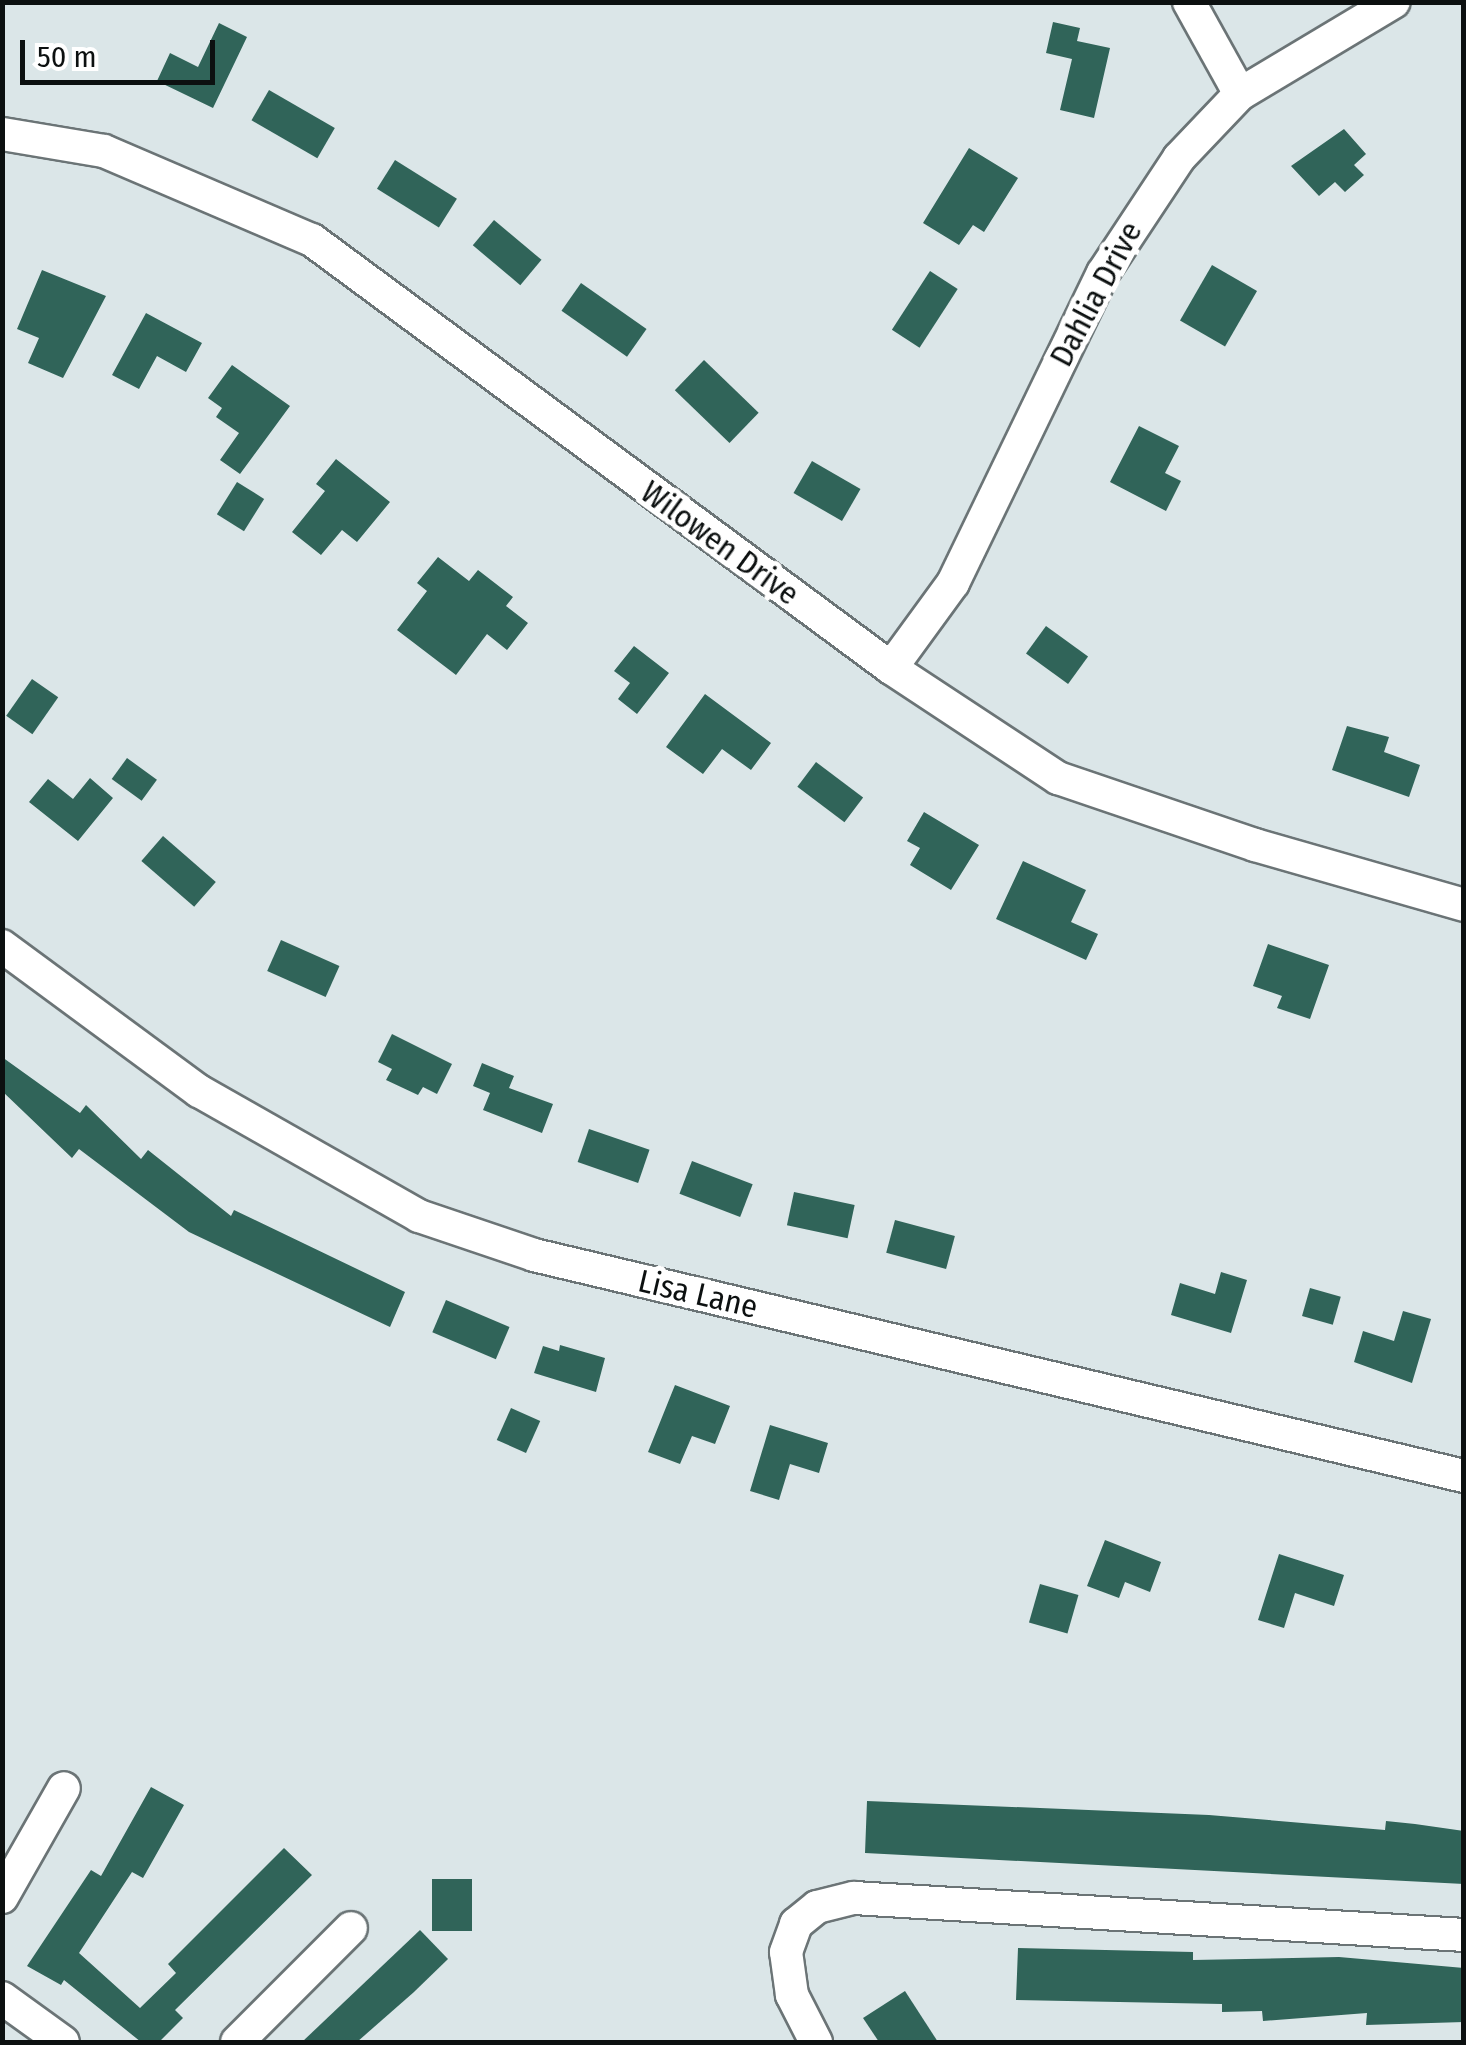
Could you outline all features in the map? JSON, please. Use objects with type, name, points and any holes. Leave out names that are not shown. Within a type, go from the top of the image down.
[{"type":"street","points":[[1188,2],[1240,94]]},
{"type":"street","name":"Dahlia Drive","points":[[891,668],[953,583],[1120,244],[1178,158],[1240,94],[1394,2]]},
{"type":"street","name":"Wilowen Drive","points":[[2,134],[104,150],[312,240],[891,668],[1058,778],[1255,845],[1464,905]]},
{"type":"street","name":"Lisa Lane","points":[[2,946],[199,1091],[420,1216],[534,1255],[1464,1476]]},
{"type":"street","points":[[2,1897],[64,1788]]},
{"type":"street","points":[[816,2042],[792,1995],[786,1952],[796,1924],[817,1907],[854,1898],[1464,1935]]},
{"type":"street","points":[[237,2042],[350,1928]]},
{"type":"street","points":[[2,1998],[63,2042]]},
{"type":"building","points":[[1053,22],[1080,28],[1077,41],[1110,48],[1094,118],[1060,110],[1072,59],[1046,53]]},
{"type":"building","points":[[219,23],[247,37],[213,108],[157,81],[170,53],[198,67]]},
{"type":"building","points":[[269,90],[335,128],[317,158],[252,120]]},
{"type":"building","points":[[1344,129],[1366,154],[1354,165],[1364,175],[1345,192],[1335,182],[1319,196],[1291,166]]},
{"type":"building","points":[[969,148],[1018,178],[984,232],[973,225],[959,245],[923,223]]},
{"type":"building","points":[[395,160],[457,199],[439,228],[377,189]]},
{"type":"building","points":[[494,220],[541,260],[520,285],[473,245]]},
{"type":"building","points":[[1212,265],[1257,291],[1225,346],[1180,320]]},
{"type":"building","points":[[42,270],[106,296],[63,378],[28,363],[39,338],[17,329]]},
{"type":"building","points":[[930,271],[958,289],[920,348],[892,330]]},
{"type":"building","points":[[581,283],[647,329],[627,357],[561,311]]},
{"type":"building","points":[[146,313],[202,343],[186,372],[157,356],[139,389],[112,375]]},
{"type":"building","points":[[704,360],[759,413],[729,443],[675,390]]},
{"type":"building","points":[[232,365],[290,406],[240,474],[220,460],[239,433],[216,417],[222,408],[208,398]]},
{"type":"building","points":[[1139,426],[1179,446],[1165,473],[1181,481],[1166,511],[1110,482]]},
{"type":"building","points":[[336,459],[390,502],[357,542],[342,530],[321,555],[292,532],[325,491],[316,484]]},
{"type":"building","points":[[812,461],[860,489],[842,521],[794,493]]},
{"type":"building","points":[[237,482],[264,499],[244,531],[217,514]]},
{"type":"building","points":[[438,557],[469,581],[478,570],[513,597],[506,606],[528,623],[507,650],[487,634],[456,675],[397,630],[427,591],[417,583]]},
{"type":"building","points":[[1046,626],[1088,657],[1068,684],[1026,654]]},
{"type":"building","points":[[634,646],[669,673],[637,714],[618,699],[630,683],[614,671]]},
{"type":"building","points":[[32,679],[58,697],[32,734],[6,716]]},
{"type":"building","points":[[705,694],[771,743],[751,770],[722,749],[703,774],[666,747]]},
{"type":"building","points":[[1347,726],[1389,737],[1384,752],[1420,765],[1409,797],[1332,770]]},
{"type":"building","points":[[127,758],[157,780],[142,801],[112,779]]},
{"type":"building","points":[[816,762],[863,798],[844,822],[797,787]]},
{"type":"building","points":[[90,778],[113,798],[78,841],[29,802],[48,779],[73,799]]},
{"type":"building","points":[[924,812],[979,845],[951,890],[910,865],[920,848],[907,841]]},
{"type":"building","points":[[163,836],[216,882],[194,907],[141,861]]},
{"type":"building","points":[[1023,861],[1086,890],[1071,922],[1098,934],[1086,960],[996,919]]},
{"type":"building","points":[[281,940],[339,966],[326,997],[267,971]]},
{"type":"building","points":[[1268,944],[1329,965],[1310,1019],[1277,1008],[1282,996],[1253,986]]},
{"type":"building","points":[[392,1034],[452,1064],[437,1094],[423,1087],[418,1095],[386,1080],[392,1069],[378,1062]]},
{"type":"building","points":[[2,1057],[80,1113],[86,1105],[141,1159],[148,1150],[231,1216],[234,1210],[405,1292],[390,1327],[189,1232],[79,1149],[72,1158],[2,1091]]},
{"type":"building","points":[[482,1063],[514,1076],[509,1088],[553,1104],[542,1133],[483,1110],[490,1093],[473,1086]]},
{"type":"building","points":[[589,1129],[650,1150],[638,1183],[578,1162]]},
{"type":"building","points":[[692,1161],[753,1184],[740,1217],[679,1194]]},
{"type":"building","points":[[794,1192],[855,1205],[848,1238],[787,1225]]},
{"type":"building","points":[[895,1220],[955,1236],[946,1269],[886,1253]]},
{"type":"building","points":[[1221,1272],[1247,1280],[1231,1333],[1171,1315],[1180,1283],[1215,1294]]},
{"type":"building","points":[[1310,1288],[1341,1297],[1333,1325],[1302,1316]]},
{"type":"building","points":[[446,1300],[510,1327],[496,1359],[432,1332]]},
{"type":"building","points":[[1403,1311],[1431,1319],[1412,1383],[1354,1362],[1363,1331],[1394,1341]]},
{"type":"building","points":[[560,1345],[605,1358],[596,1392],[534,1373],[543,1346],[559,1351]]},
{"type":"building","points":[[675,1385],[730,1406],[715,1444],[692,1436],[680,1464],[648,1452]]},
{"type":"building","points":[[511,1408],[540,1421],[526,1453],[497,1440]]},
{"type":"building","points":[[770,1425],[828,1443],[819,1473],[790,1464],[779,1500],[750,1491]]},
{"type":"building","points":[[1105,1540],[1161,1562],[1150,1592],[1125,1582],[1119,1598],[1087,1586]]},
{"type":"building","points":[[1279,1554],[1344,1575],[1334,1606],[1295,1593],[1284,1628],[1258,1620]]},
{"type":"building","points":[[1040,1584],[1078,1595],[1067,1633],[1029,1622]]},
{"type":"building","points":[[151,1787],[184,1805],[143,1878],[132,1872],[79,1953],[140,2008],[176,1973],[168,1964],[284,1848],[312,1875],[175,2010],[183,2018],[159,2042],[141,2042],[64,1980],[61,1985],[27,1966],[91,1870],[101,1876]]},
{"type":"building","points":[[867,1801],[1209,1815],[1385,1830],[1386,1821],[1415,1824],[1464,1831],[1464,1884],[865,1853]]},
{"type":"building","points":[[432,1879],[472,1879],[472,1931],[432,1931]]},
{"type":"building","points":[[420,1930],[448,1959],[414,1992],[357,2042],[302,2042]]},
{"type":"building","points":[[1018,1948],[1193,1952],[1193,1960],[1339,1957],[1464,1968],[1464,2022],[1366,2025],[1367,2013],[1263,2021],[1262,2011],[1222,2012],[1222,2004],[1016,2000]]},
{"type":"building","points":[[905,1991],[938,2042],[879,2042],[863,2018]]}]
